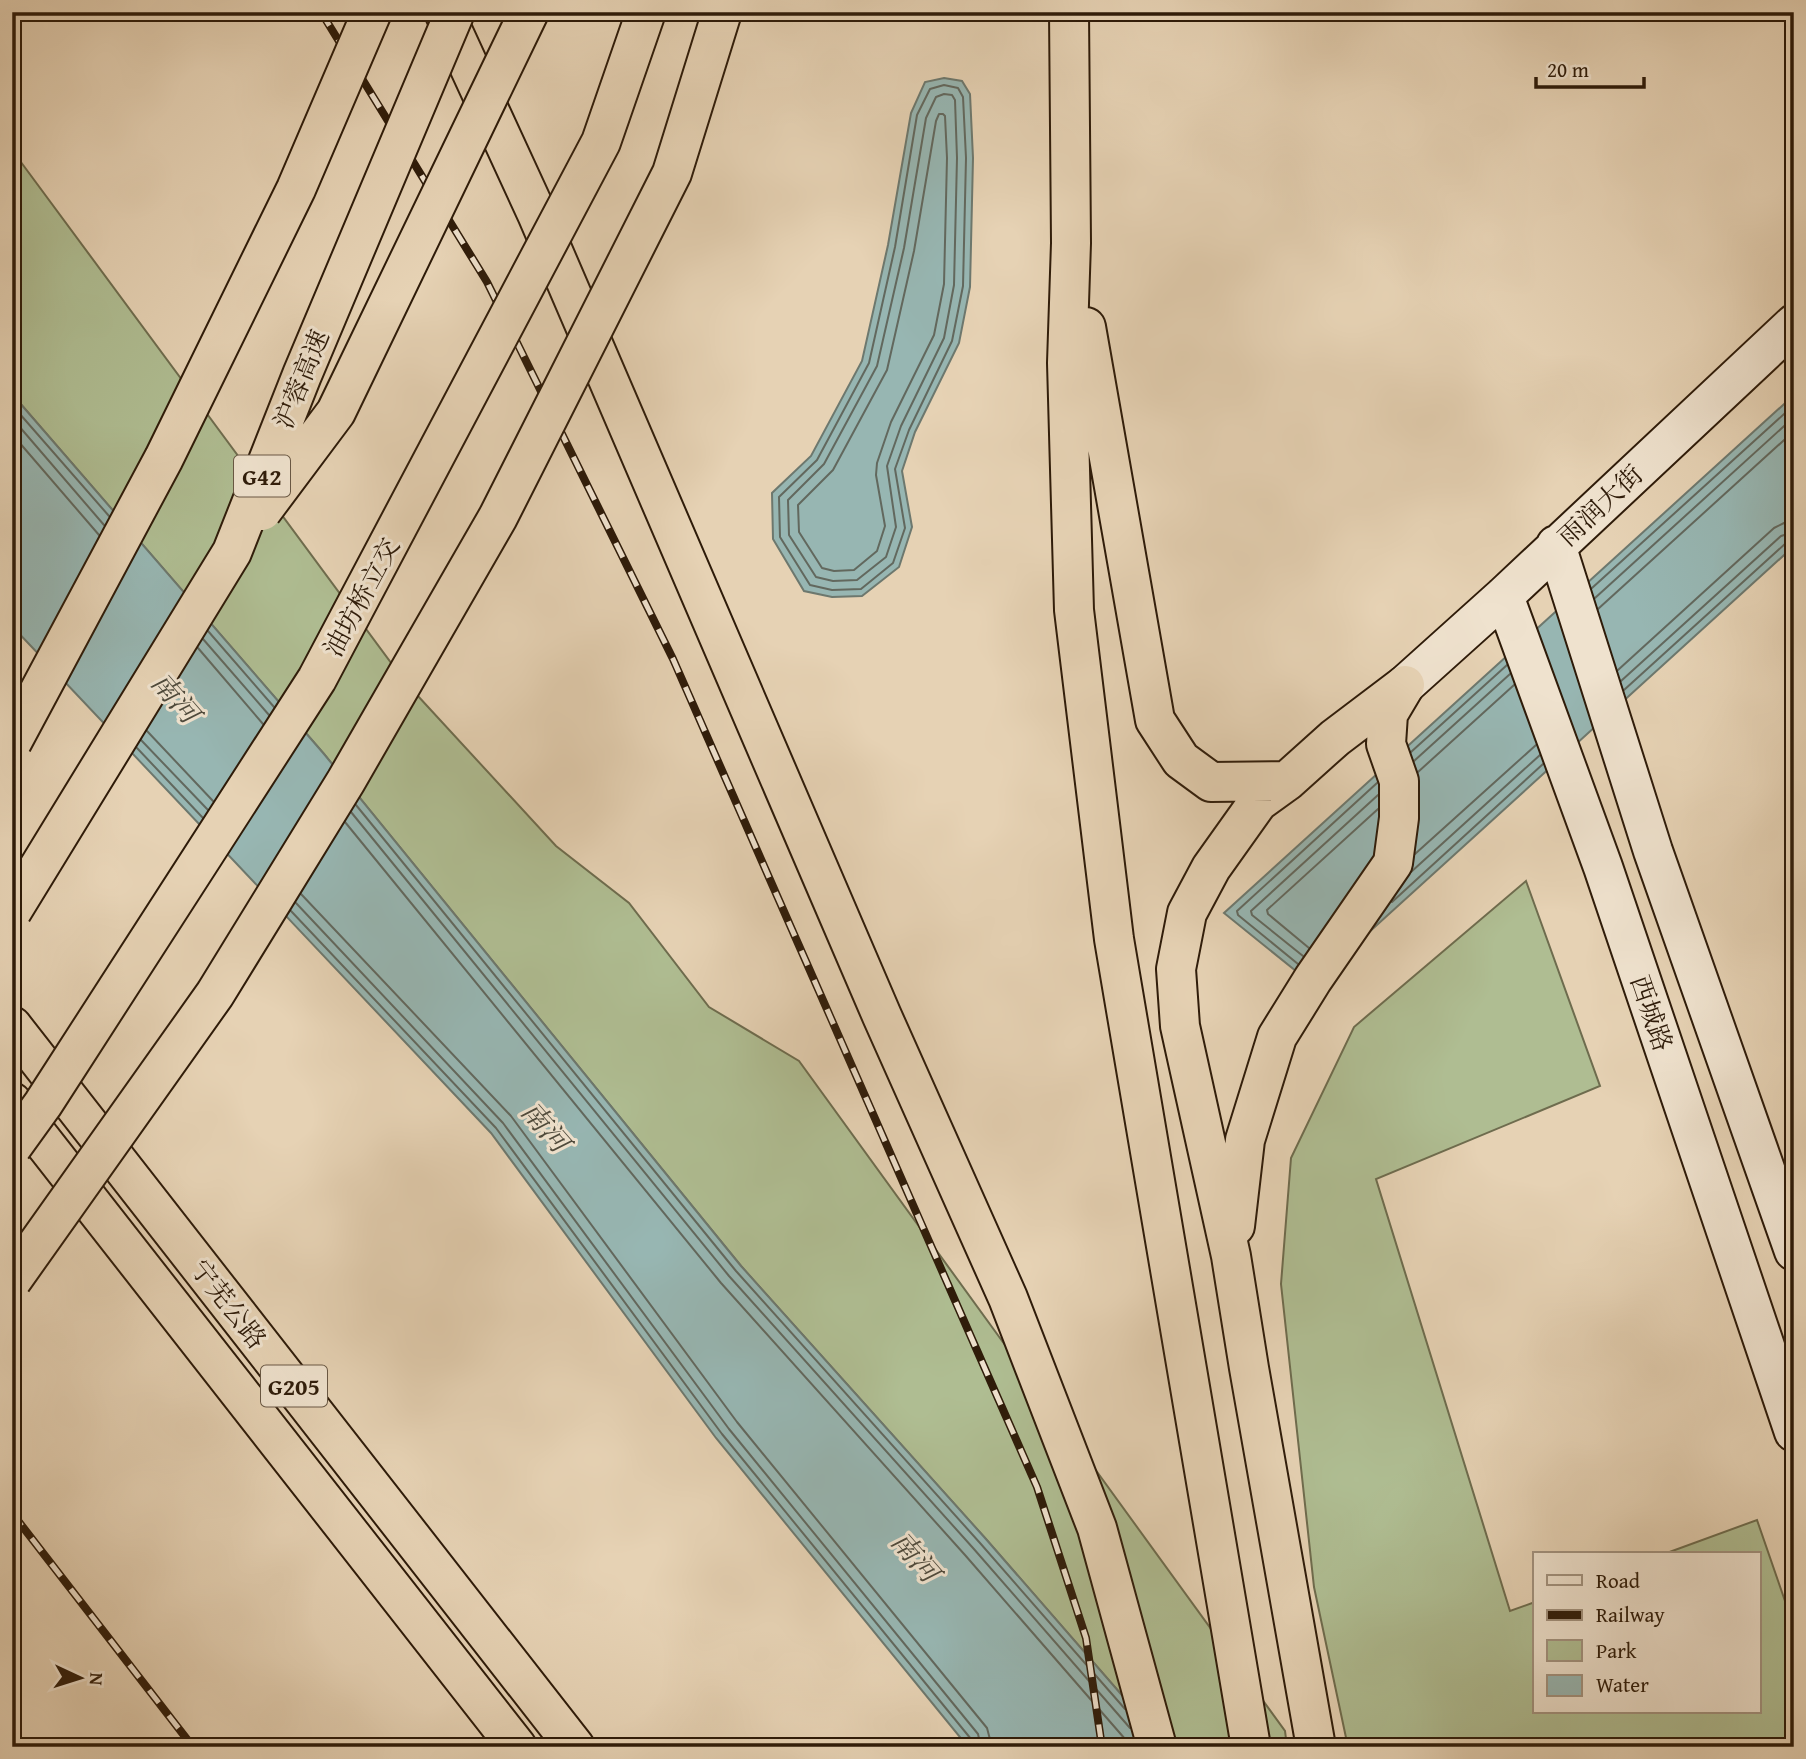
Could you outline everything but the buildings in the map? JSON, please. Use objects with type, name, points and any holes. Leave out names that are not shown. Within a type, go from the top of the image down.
[{"type":"highway","points":[[296,189],[349,12]]},
{"type":"highway","points":[[12,742],[164,458],[296,189],[372,12]]},
{"type":"highway","points":[[446,12],[537,214],[882,1016],[1008,1298],[1097,1528],[1157,1747]]},
{"type":"highway","name":"沪蓉高速","points":[[12,911],[232,552],[302,375],[455,12]]},
{"type":"highway","points":[[232,552],[336,412],[529,12]]},
{"type":"highway","name":"油坊桥立交","points":[[12,1147],[58,1082],[317,679],[601,142],[646,12]]},
{"type":"highway","points":[[12,1280],[215,994],[346,781],[498,517],[672,173],[722,12]]},
{"type":"highway","points":[[1069,12],[1071,243],[1067,363],[1074,610],[1114,939],[1251,1747]]},
{"type":"highway","points":[[1071,243],[1155,720],[1181,760],[1211,782],[1287,780]]},
{"type":"highway","points":[[1316,1747],[1231,1256],[1180,1026],[1176,969],[1187,913],[1211,868],[1258,802],[1335,738],[1405,685]]},
{"type":"highway","points":[[1231,1256],[1245,1140],[1277,1037],[1313,979],[1393,863],[1399,818],[1399,781],[1386,744],[1388,714],[1405,685]]},
{"type":"highway","name":"宁芜公路","points":[[12,1026],[575,1747]]},
{"type":"highway","name":"宁芜公路","points":[[12,1102],[517,1747]]},
{"type":"street","name":"雨润大街","points":[[1405,685],[1504,596],[1794,324]]},
{"type":"street","name":"西城路","points":[[1556,545],[1653,851],[1794,1251]]},
{"type":"street","name":"西城路","points":[[1504,596],[1603,867],[1794,1432]]},
{"type":"street","points":[[1603,867],[1605,838],[1614,823],[1633,828],[1653,851]]},
{"type":"green space","points":[[12,150],[406,683],[556,846],[629,903],[709,1007],[799,1061],[1285,1731],[1287,1747],[1167,1747],[985,1538],[741,1266],[324,754],[12,394]]},
{"type":"green space","points":[[1526,881],[1600,1086],[1376,1179],[1510,1611],[1533,1603],[1533,1714],[1760,1714],[1760,1552],[1669,1552],[1757,1520],[1794,1627],[1794,1747],[1348,1747],[1314,1587],[1281,1284],[1291,1158],[1354,1027]]},
{"type":"water","points":[[944,78],[962,81],[970,94],[973,158],[970,287],[959,343],[915,432],[902,471],[912,527],[899,567],[862,596],[832,597],[804,591],[773,539],[772,493],[811,456],[862,361],[888,245],[911,113],[925,82]]},
{"type":"water","name":"南河","points":[[12,394],[324,754],[741,1266],[985,1538],[1167,1747],[968,1747],[716,1438],[491,1133],[12,626]]},
{"type":"water","points":[[1794,395],[1794,546],[1312,984],[1224,913]]},
{"type":"railway","points":[[321,12],[487,282],[673,659],[1037,1487],[1086,1638],[1102,1747]]},
{"type":"railway","points":[[12,1513],[193,1747]]}]
